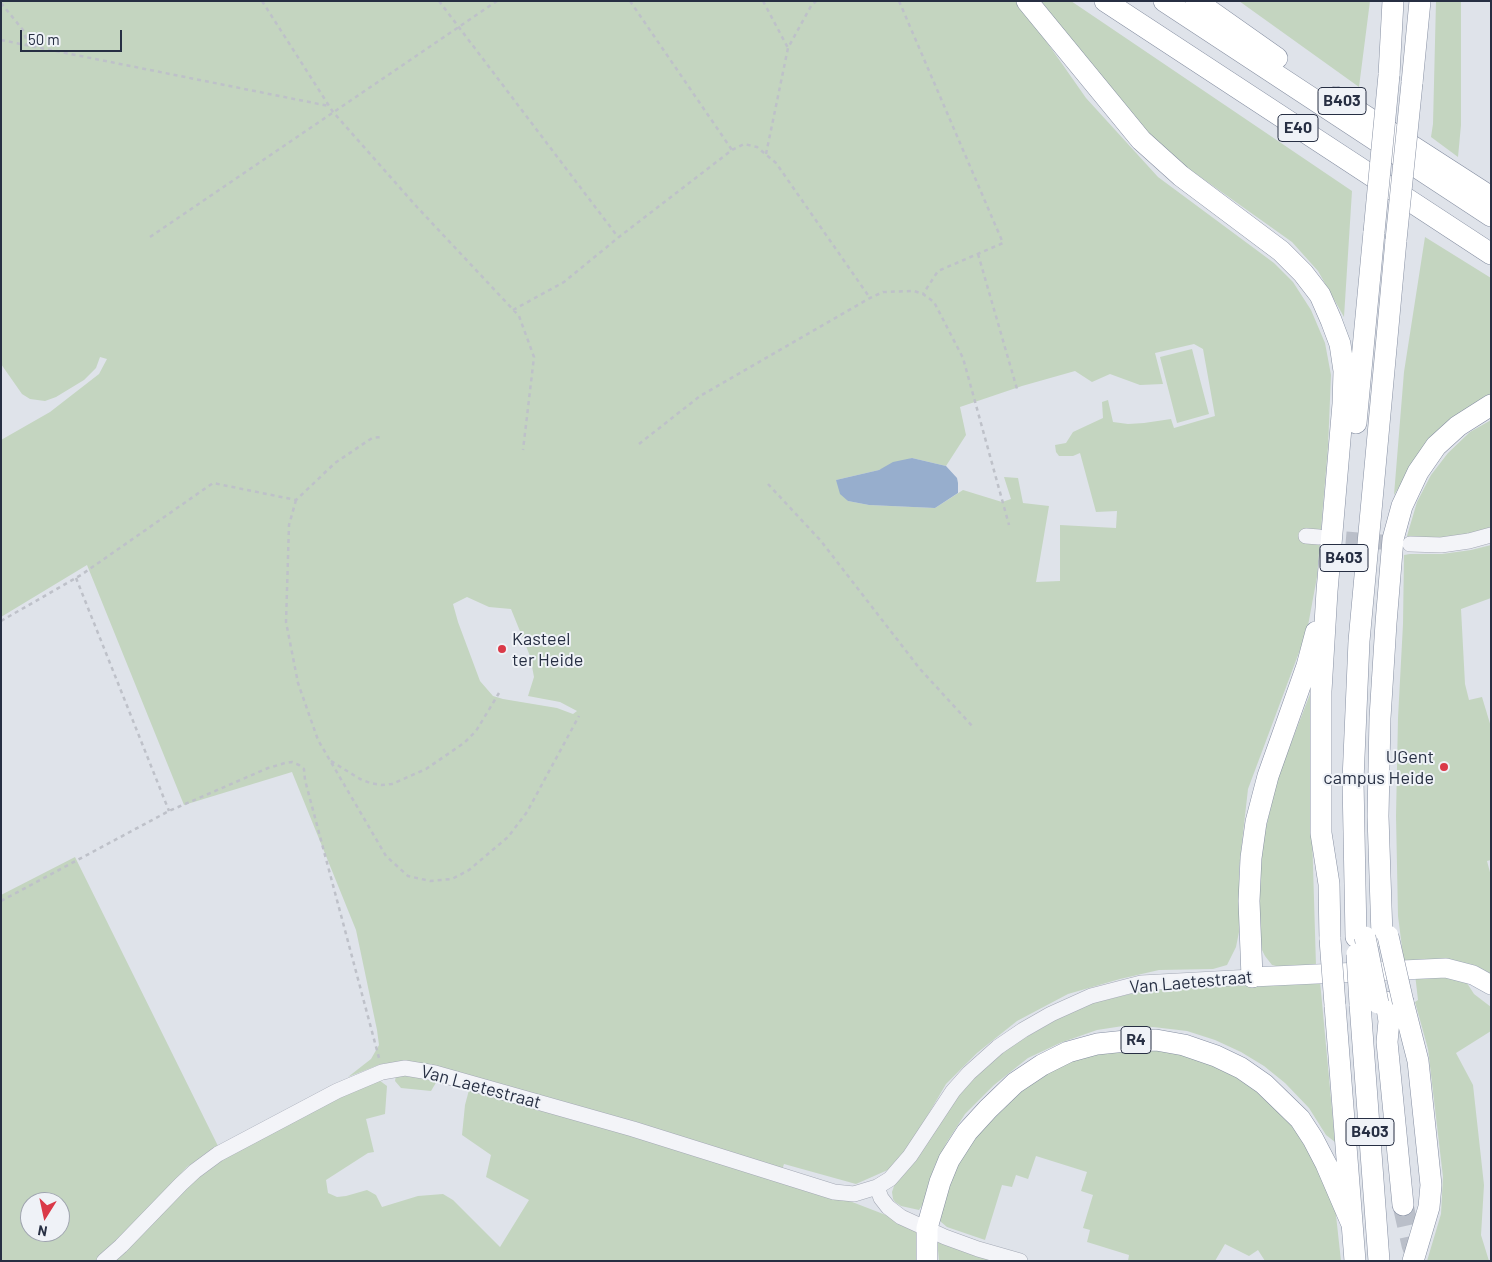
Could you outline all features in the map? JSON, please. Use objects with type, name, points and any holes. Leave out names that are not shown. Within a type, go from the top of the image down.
[{"type":"highway","name":"B403","points":[[1027,1],[1141,140],[1181,176],[1281,251],[1303,273],[1320,295],[1340,344],[1344,371],[1343,404],[1327,591],[1322,691],[1321,833],[1328,884],[1330,938],[1351,1222]]},
{"type":"highway","name":"E40","points":[[1105,1],[1491,254]]},
{"type":"highway","name":"E40","points":[[1164,1],[1491,216]]},
{"type":"highway","name":"B403","points":[[1196,1],[1268,52],[1491,198]]},
{"type":"highway","name":"B403","points":[[1328,884],[1332,856],[1334,723],[1339,614],[1389,75],[1392,1]]},
{"type":"highway","name":"B403","points":[[1379,1261],[1382,1002],[1374,933],[1354,876],[1353,780],[1359,641],[1420,1]]},
{"type":"highway","points":[[1404,1205],[1374,933],[1380,718],[1393,539],[1402,506],[1418,472],[1436,446],[1458,426],[1491,405]]},
{"type":"highway","name":"B403","points":[[1252,977],[1249,901],[1251,858],[1256,822],[1268,776],[1307,666],[1327,591]]},
{"type":"highway","points":[[1382,1002],[1418,1060],[1431,1185],[1429,1207],[1413,1261]]},
{"type":"highway","name":"R4","points":[[926,1261],[927,1228],[940,1182],[949,1160],[967,1132],[1015,1083],[1042,1065],[1068,1052],[1096,1044],[1156,1040],[1184,1045],[1216,1056],[1241,1068],[1264,1084],[1300,1119],[1326,1164],[1351,1222],[1354,1261]]},
{"type":"main road","name":"Van Laetestraat","points":[[1252,977],[1446,968],[1473,974],[1491,985]]},
{"type":"street","points":[[1410,544],[1441,545],[1470,541],[1491,535]]},
{"type":"street","name":"Van Laetestraat","points":[[104,1261],[180,1184],[218,1154],[337,1091],[382,1072],[405,1068],[450,1077],[633,1129],[834,1192],[854,1194],[877,1187],[890,1179],[902,1167],[953,1091],[969,1073],[998,1047],[1022,1030],[1074,1003],[1130,985],[1176,980],[1252,977]]},
{"type":"street","points":[[877,1187],[881,1198],[900,1217],[945,1237],[1020,1261]]},
{"type":"path","points":[[262,1],[333,112],[417,207],[519,316],[534,357],[522,450]]},
{"type":"path","points":[[439,1],[619,237]]},
{"type":"path","points":[[150,237],[497,1]]},
{"type":"path","points":[[630,1],[732,150]]},
{"type":"path","points":[[763,1],[788,48]]},
{"type":"path","points":[[766,154],[788,48],[811,6],[816,1]]},
{"type":"path","points":[[899,1],[1003,243],[938,270],[923,294]]},
{"type":"path","points":[[1,2],[23,30],[28,46]]},
{"type":"path","points":[[1,40],[329,106]]},
{"type":"path","points":[[513,310],[564,282],[732,150],[744,144],[757,147],[776,163],[870,298]]},
{"type":"path","points":[[978,254],[1017,389]]},
{"type":"path","points":[[639,444],[700,396],[870,298],[882,292],[914,291],[923,294],[934,302],[962,358],[1009,525]]},
{"type":"path","points":[[380,437],[372,438],[335,463],[296,500],[289,525],[286,622],[298,683],[318,740],[386,856],[408,876],[430,881],[452,879],[469,870],[508,838],[527,812],[579,716]]},
{"type":"path","points":[[1,621],[76,578],[213,483],[296,500]]},
{"type":"path","points":[[768,484],[821,541],[920,669],[974,728]]},
{"type":"path","points":[[76,578],[169,811]]},
{"type":"path","points":[[329,760],[370,783],[392,784],[426,769],[464,743],[476,731],[499,693]]},
{"type":"path","points":[[1,901],[169,811],[268,768],[292,762],[299,765],[304,769],[305,780],[382,1072]]},
{"type":"green space","points":[[1,1],[1018,1],[1086,98],[1158,177],[1274,263],[1293,282],[1311,310],[1325,343],[1331,375],[1328,447],[1317,577],[1307,631],[1248,789],[1239,869],[1239,932],[1236,947],[1227,965],[1213,969],[1159,970],[1120,979],[1068,994],[1017,1021],[977,1053],[946,1084],[912,1142],[890,1169],[856,1184],[784,1164],[779,1179],[847,1200],[917,1227],[918,1261],[112,1261],[182,1187],[234,1152],[344,1093],[379,1080],[387,1086],[385,1114],[366,1119],[374,1152],[368,1153],[326,1180],[328,1193],[337,1197],[367,1190],[376,1195],[382,1207],[418,1196],[443,1194],[453,1200],[500,1247],[529,1200],[486,1177],[491,1155],[462,1135],[465,1105],[469,1090],[437,1081],[431,1091],[401,1088],[395,1081],[396,1075],[427,1078],[400,1062],[381,1064],[348,1077],[371,1059],[379,1045],[377,1030],[356,930],[292,772],[184,805],[87,565],[1,617],[1,440],[50,412],[99,374],[107,359],[100,357],[96,368],[84,380],[56,397],[45,401],[30,399],[22,394],[1,364]],"holes":[[[1194,344],[1203,349],[1215,416],[1174,428],[1171,419],[1128,424],[1113,422],[1108,400],[1102,402],[1103,418],[1073,432],[1066,443],[1055,445],[1059,456],[1073,456],[1080,453],[1096,512],[1117,511],[1116,528],[1060,525],[1060,581],[1036,582],[1049,506],[1023,503],[1018,478],[1004,477],[1011,499],[1002,502],[963,490],[935,508],[869,505],[848,501],[836,480],[879,470],[912,458],[946,466],[966,435],[960,407],[1022,386],[1075,371],[1092,382],[1110,374],[1140,385],[1163,384],[1155,353]],[[467,597],[489,607],[511,609],[530,656],[534,677],[528,696],[560,702],[577,711],[573,714],[557,708],[493,696],[480,681],[453,604]]]},
{"type":"green space","points":[[1041,1],[1071,1],[1352,191],[1344,317],[1318,271],[1292,242],[1178,161],[1144,128],[1095,71]]},
{"type":"green space","points":[[1239,1],[1370,1],[1359,87]]},
{"type":"green space","points":[[1436,1],[1461,1],[1461,125],[1458,157],[1431,137],[1433,124]]},
{"type":"green space","points":[[1425,237],[1491,278],[1491,397],[1415,461],[1394,495],[1404,372]]},
{"type":"green space","points":[[1192,349],[1209,414],[1177,423],[1160,357]]},
{"type":"green space","points":[[1491,420],[1491,529],[1441,539],[1410,538],[1407,536],[1417,502],[1431,475],[1448,453],[1470,432]]},
{"type":"green space","name":"UGent campus Heide","points":[[1491,545],[1491,598],[1461,609],[1465,684],[1469,700],[1482,697],[1491,727],[1491,860],[1487,861],[1491,876],[1491,976],[1404,963],[1398,916],[1396,816],[1404,555],[1442,554]]},
{"type":"green space","points":[[1310,694],[1316,966],[1280,967],[1272,965],[1259,944],[1256,878],[1278,777]]},
{"type":"green space","points":[[75,857],[218,1146],[187,1167],[116,1243],[95,1261],[1,1261],[1,895]]},
{"type":"green space","points":[[1415,974],[1444,975],[1465,980],[1474,994],[1491,1007],[1491,1031],[1456,1053],[1473,1085],[1484,1185],[1481,1235],[1489,1261],[1427,1261],[1441,1214],[1443,1177],[1428,1049],[1415,1002],[1418,1000]]},
{"type":"green space","points":[[1320,981],[1335,1142],[1326,1135],[1309,1108],[1285,1083],[1264,1066],[1241,1052],[1215,1040],[1187,1031],[1123,1026],[1097,1030],[1060,1043],[1028,1058],[994,1085],[965,1114],[935,1165],[923,1204],[919,1210],[901,1206],[893,1199],[892,1192],[895,1183],[957,1098],[978,1073],[1013,1045],[1055,1020],[1092,1003],[1143,991],[1191,986]]},
{"type":"green space","points":[[1157,1047],[1229,1067],[1301,1130],[1335,1206],[1341,1261],[1265,1261],[1258,1250],[1249,1256],[1225,1244],[1215,1261],[1128,1261],[1129,1255],[1087,1242],[1090,1230],[1083,1228],[1093,1195],[1081,1191],[1087,1172],[1036,1156],[1028,1179],[1016,1175],[1012,1187],[1002,1185],[985,1240],[947,1227],[941,1222],[939,1218],[945,1191],[965,1147],[1037,1076],[1096,1051]]},
{"type":"green space","points":[[937,1240],[1002,1261],[939,1261]]},
{"type":"water","points":[[912,458],[946,466],[957,478],[958,493],[935,508],[869,505],[848,501],[840,494],[836,480],[879,470],[893,462]]},
{"type":"tunnel","points":[[1323,537],[1403,544]]},
{"type":"tunnel","points":[[1403,1205],[1412,1245],[1418,1261]]},
{"type":"place","name":"Kasteel ter Heide","points":[[502,649]]},
{"type":"place","name":"UGent campus Heide","points":[[1444,767]]}]
